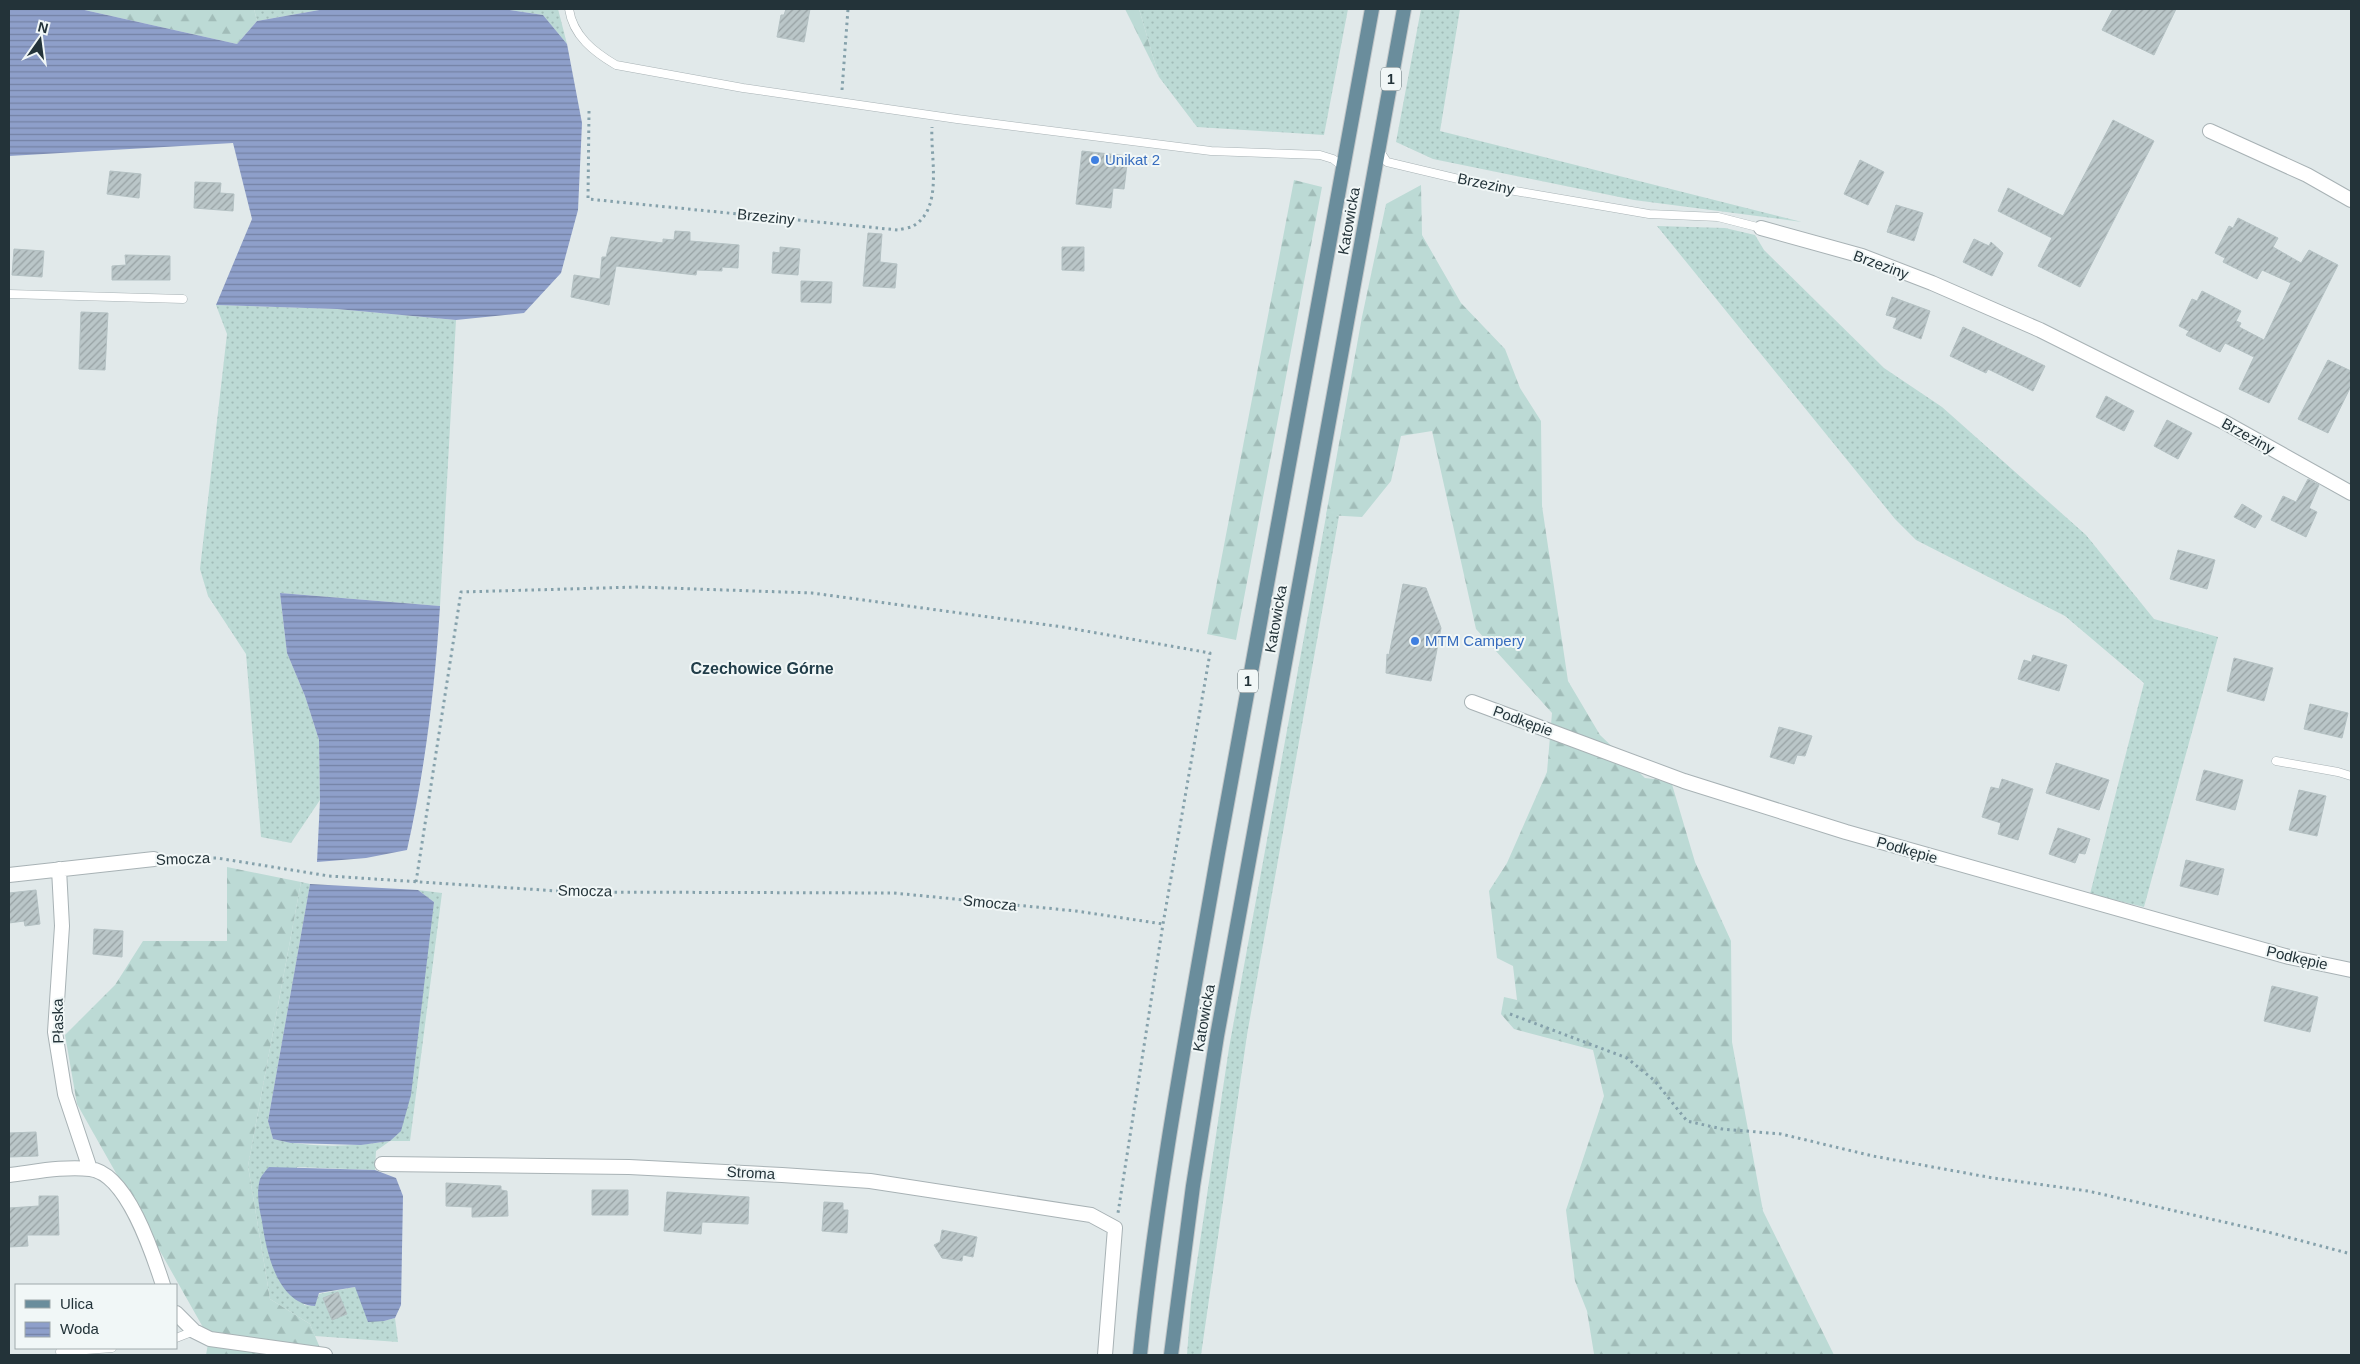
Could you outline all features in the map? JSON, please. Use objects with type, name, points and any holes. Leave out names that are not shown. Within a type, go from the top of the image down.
[{"type":"main road","name":"Katowicka","points":[[1140,1355],[1158,1210],[1192,1001],[1251,661],[1372,9]]},
{"type":"main road","name":"Katowicka","points":[[1171,1355],[1193,1186],[1218,1036],[1404,9]]},
{"type":"street","points":[[2210,131],[2307,174],[2351,200]]},
{"type":"street","name":"Brzeziny","points":[[1761,228],[1862,256],[1932,283],[2040,330],[2224,422],[2351,493]]},
{"type":"street","name":"Podkępie","points":[[1472,702],[1684,781],[1846,832],[2289,957],[2351,970]]},
{"type":"street","name":"Smocza","points":[[9,875],[154,859]]},
{"type":"street","name":"Płaska","points":[[59,870],[62,926],[55,1032],[65,1094],[90,1169]]},
{"type":"street","name":"Stroma","points":[[382,1164],[629,1167],[870,1181],[1091,1215],[1115,1228]]},
{"type":"street","points":[[9,1175],[90,1169],[101,1172],[112,1179],[149,1242],[163,1284]]},
{"type":"street","points":[[1105,1355],[1115,1228]]},
{"type":"street","points":[[178,1316],[194,1331],[210,1339],[325,1355]]},
{"type":"lane","points":[[569,9],[570,18],[582,38],[598,54],[616,65],[743,88],[933,116],[1211,150],[1320,155],[1333,159],[1342,166]]},
{"type":"lane","name":"Brzeziny","points":[[1378,149],[1387,162],[1492,187],[1649,214],[1718,217],[1761,228]]},
{"type":"lane","points":[[9,294],[183,299]]},
{"type":"lane","points":[[2276,761],[2351,776]]},
{"type":"lane","points":[[178,1337],[194,1331]]},
{"type":"lane","points":[[60,1352],[99,1349]]},
{"type":"path","points":[[841,103],[848,9]]},
{"type":"path","name":"Brzeziny","points":[[589,111],[588,199],[898,230],[913,226],[924,216],[933,200],[931,143],[933,116]]},
{"type":"path","points":[[416,882],[461,592],[638,588],[812,593],[1063,627],[1210,653],[1163,924],[1115,1228]]},
{"type":"path","name":"Smocza","points":[[154,859],[217,858],[329,876],[573,892],[894,893],[1076,911],[1163,924]]},
{"type":"path","points":[[1510,1014],[1627,1058],[1655,1080],[1687,1121],[1722,1129],[1781,1134],[1993,1178],[2088,1191],[2272,1233],[2351,1254]]},
{"type":"green space","points":[[80,9],[254,9],[257,21],[237,44]]},
{"type":"green space","points":[[254,9],[325,9],[257,21]]},
{"type":"green space","points":[[503,9],[558,9],[567,44],[543,15]]},
{"type":"green space","points":[[1125,9],[1139,9],[1159,77]]},
{"type":"green space","points":[[1139,9],[1348,9],[1324,135],[1197,127],[1159,77]]},
{"type":"green space","points":[[1421,9],[1460,9],[1440,131],[1802,222],[1634,200],[1433,159],[1396,142]]},
{"type":"green space","points":[[1294,180],[1322,187],[1236,640],[1207,634]]},
{"type":"green space","points":[[1421,185],[1422,235],[1461,303],[1505,349],[1520,388],[1541,421],[1542,506],[1568,681],[1600,735],[1645,778],[1671,781],[1695,862],[1731,941],[1732,1042],[1763,1211],[1834,1355],[1594,1354],[1587,1311],[1575,1281],[1566,1210],[1604,1096],[1593,1050],[1514,1029],[1501,1014],[1504,997],[1517,1000],[1513,966],[1497,958],[1489,891],[1507,863],[1547,772],[1552,713],[1476,629],[1432,431],[1401,436],[1391,481],[1362,517],[1326,515],[1362,317],[1386,204]]},
{"type":"green space","points":[[1657,226],[1725,228],[1755,235],[1764,250],[1884,368],[1942,407],[2086,535],[2154,619],[2218,637],[2144,907],[2090,894],[2144,683],[2065,616],[1916,540],[1895,519]]},
{"type":"green space","points":[[216,305],[337,309],[456,320],[440,606],[280,593],[287,653],[305,696],[319,740],[320,800],[291,843],[261,837],[246,654],[208,596],[200,569],[227,334]]},
{"type":"green space","points":[[1327,511],[1339,516],[1247,1035],[1201,1355],[1187,1355],[1191,1302],[1229,1048]]},
{"type":"green space","points":[[227,867],[301,882],[248,1166],[270,1299],[310,1324],[323,1355],[206,1355],[209,1338],[77,1104],[65,1035],[115,985],[143,941],[227,941]]},
{"type":"green space","points":[[301,882],[310,884],[268,1121],[273,1139],[331,1146],[390,1141],[376,1151],[375,1170],[297,1167],[304,1305],[314,1306],[319,1294],[355,1287],[384,1321],[395,1318],[398,1342],[315,1336],[310,1324],[270,1299],[248,1166]]},
{"type":"green space","points":[[418,890],[442,893],[410,1141],[390,1141],[434,902]]},
{"type":"water","points":[[9,9],[80,9],[237,44],[257,21],[325,9],[503,9],[543,15],[567,44],[582,123],[578,210],[561,273],[524,313],[456,320],[337,309],[216,305],[252,219],[233,143],[9,156]]},
{"type":"water","points":[[280,593],[440,606],[428,728],[419,790],[407,850],[366,858],[317,862],[320,800],[319,740],[305,696],[287,653]]},
{"type":"water","points":[[310,884],[418,890],[434,902],[411,1095],[401,1131],[390,1141],[361,1145],[291,1143],[273,1139],[268,1121]]},
{"type":"water","points":[[269,1167],[375,1170],[396,1178],[403,1196],[401,1305],[395,1318],[368,1322],[355,1287],[319,1293],[315,1306],[302,1303],[291,1296],[276,1274],[271,1261],[258,1200],[260,1179]]},
{"type":"building","points":[[786,9],[810,9],[804,42],[777,37],[781,15],[784,15]]},
{"type":"building","points":[[2113,9],[2176,9],[2154,55],[2102,30]]},
{"type":"building","points":[[2113,120],[2154,141],[2080,287],[2038,266],[2052,238],[1998,211],[2008,188],[2063,216]]},
{"type":"building","points":[[1082,151],[1128,156],[1124,189],[1113,188],[1111,208],[1076,204]]},
{"type":"building","points":[[1860,160],[1884,172],[1868,205],[1844,194]]},
{"type":"building","points":[[110,171],[141,174],[139,198],[107,194]]},
{"type":"building","points":[[195,182],[221,183],[220,193],[234,194],[233,211],[194,208]]},
{"type":"building","points":[[1896,205],[1923,213],[1914,241],[1887,232]]},
{"type":"building","points":[[2238,218],[2278,238],[2273,247],[2301,263],[2309,250],[2338,265],[2269,403],[2239,389],[2254,357],[2225,343],[2220,352],[2186,335],[2189,331],[2179,326],[2192,299],[2197,301],[2202,291],[2241,311],[2236,321],[2241,323],[2239,327],[2264,340],[2291,283],[2262,270],[2257,279],[2223,262],[2225,258],[2215,253],[2229,226],[2233,228]]},
{"type":"building","points":[[675,231],[690,232],[690,241],[739,245],[738,268],[722,267],[722,271],[697,270],[696,275],[616,266],[609,305],[571,297],[574,275],[600,279],[602,257],[606,257],[611,237],[663,243],[663,239],[674,240]]},
{"type":"building","points":[[868,233],[882,234],[880,262],[897,264],[895,288],[863,286]]},
{"type":"building","points":[[1974,239],[1989,246],[1991,242],[2003,253],[1992,276],[1963,262]]},
{"type":"building","points":[[780,247],[800,249],[798,275],[772,273],[773,252],[780,253]]},
{"type":"building","points":[[1062,247],[1084,247],[1084,271],[1062,270]]},
{"type":"building","points":[[14,249],[44,251],[42,277],[12,275]]},
{"type":"building","points":[[125,255],[170,256],[170,280],[112,280],[112,266],[126,265]]},
{"type":"building","points":[[801,281],[832,282],[831,303],[801,302]]},
{"type":"building","points":[[1892,297],[1930,311],[1921,339],[1893,328],[1897,318],[1886,315]]},
{"type":"building","points":[[81,312],[108,313],[105,370],[79,369]]},
{"type":"building","points":[[1963,327],[2045,366],[2033,391],[1988,369],[1986,373],[1950,356]]},
{"type":"building","points":[[2328,360],[2351,371],[2351,386],[2328,433],[2298,419]]},
{"type":"building","points":[[2106,396],[2134,411],[2124,431],[2096,417]]},
{"type":"building","points":[[2167,420],[2192,433],[2178,459],[2154,446]]},
{"type":"building","points":[[2308,479],[2319,485],[2309,508],[2317,512],[2306,537],[2271,520],[2283,496],[2296,502]]},
{"type":"building","points":[[2242,504],[2262,516],[2255,528],[2234,517]]},
{"type":"building","points":[[2178,550],[2215,560],[2207,589],[2170,579]]},
{"type":"building","name":"MTM Campery","points":[[1403,584],[1426,588],[1441,628],[1431,681],[1386,673],[1387,654],[1389,655]]},
{"type":"building","points":[[2033,655],[2067,665],[2059,691],[2018,679],[2024,660],[2031,662]]},
{"type":"building","points":[[2234,658],[2273,668],[2264,701],[2227,691]]},
{"type":"building","points":[[2310,704],[2348,713],[2342,738],[2304,729]]},
{"type":"building","points":[[1779,727],[1812,736],[1805,756],[1797,755],[1794,764],[1770,757]]},
{"type":"building","points":[[2056,763],[2109,780],[2099,810],[2046,793]]},
{"type":"building","points":[[2204,770],[2243,780],[2235,810],[2196,800]]},
{"type":"building","points":[[2002,779],[2033,789],[2018,840],[1998,834],[2001,823],[1982,817],[1991,787],[1999,789]]},
{"type":"building","points":[[2299,790],[2326,796],[2317,836],[2289,830]]},
{"type":"building","points":[[2058,828],[2090,839],[2085,854],[2079,853],[2075,863],[2049,854]]},
{"type":"building","points":[[2186,860],[2224,869],[2218,895],[2180,886]]},
{"type":"building","points":[[36,890],[40,924],[25,926],[24,921],[9,923],[9,893]]},
{"type":"building","points":[[94,929],[123,931],[122,957],[93,954]]},
{"type":"building","points":[[2272,986],[2318,997],[2310,1032],[2264,1021]]},
{"type":"building","points":[[36,1132],[38,1156],[9,1157],[9,1133]]},
{"type":"building","points":[[446,1183],[501,1186],[501,1190],[507,1191],[508,1216],[472,1217],[472,1207],[446,1206]]},
{"type":"building","points":[[592,1190],[628,1190],[628,1215],[592,1215]]},
{"type":"building","points":[[667,1192],[749,1197],[748,1224],[702,1222],[701,1234],[664,1231]]},
{"type":"building","points":[[39,1196],[58,1196],[59,1235],[27,1235],[28,1246],[9,1247],[9,1208],[39,1206]]},
{"type":"building","points":[[824,1202],[843,1203],[843,1210],[848,1210],[847,1233],[822,1231]]},
{"type":"building","points":[[942,1230],[977,1237],[973,1257],[963,1255],[962,1261],[942,1258],[934,1245],[940,1242]]},
{"type":"building","points":[[338,1292],[347,1314],[332,1320],[323,1298]]},
{"type":"place","name":"Unikat 2","points":[[1095,160]]},
{"type":"place","name":"MTM Campery","points":[[1415,641]]},
{"type":"district","name":"Czechowice Górne","points":[[762,668]]}]
